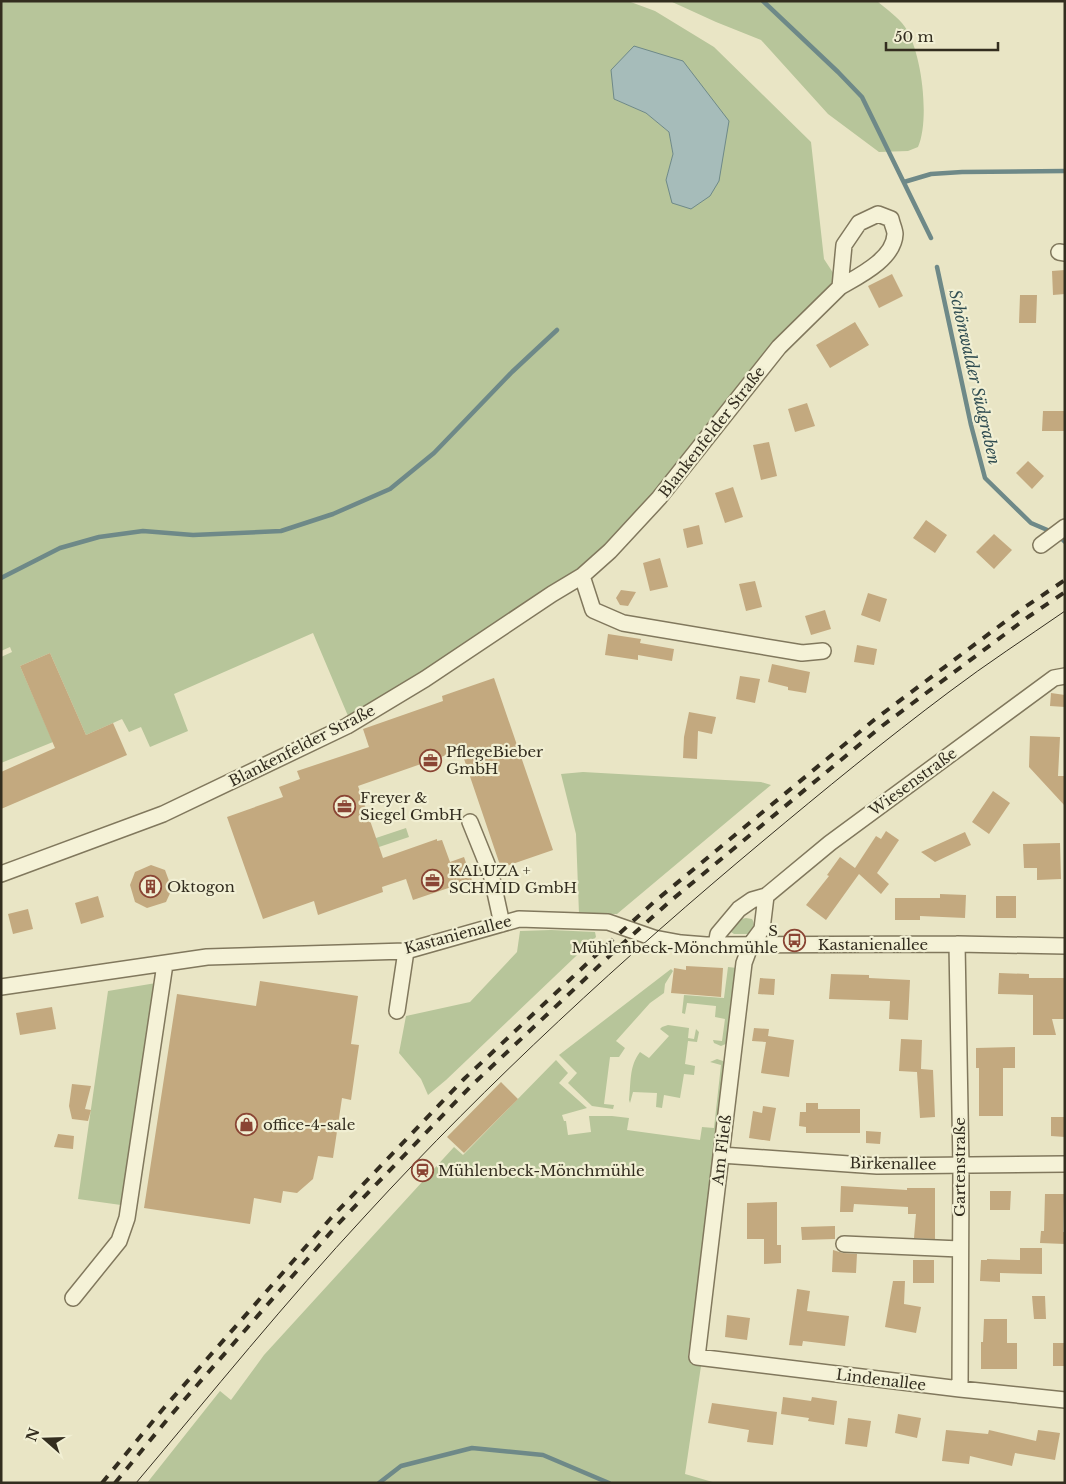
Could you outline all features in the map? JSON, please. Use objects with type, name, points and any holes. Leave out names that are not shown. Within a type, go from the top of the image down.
[{"type":"street","name":"Blankenfelder Straße","points":[[1,874],[163,814],[347,726],[425,679],[582,576],[610,551],[659,498],[779,346],[840,287],[871,268],[888,253],[895,235],[892,219],[878,214],[859,223],[844,245],[840,287]]},
{"type":"street","points":[[1041,545],[1065,527]]},
{"type":"street","points":[[582,576],[593,610],[623,623],[802,652],[823,651]]},
{"type":"street","name":"Wiesenstraße","points":[[716,945],[718,934],[739,909],[752,900],[766,896],[830,844],[1054,678],[1065,676]]},
{"type":"street","points":[[470,822],[492,874],[502,924]]},
{"type":"street","points":[[751,944],[762,929],[766,896]]},
{"type":"street","name":"Kastanienallee","points":[[1,987],[207,957],[406,951],[519,919],[608,922],[654,938],[682,943],[716,945],[957,944],[1065,946]]},
{"type":"street","name":"Am Fließ","points":[[697,1357],[744,963],[751,944]]},
{"type":"street","name":"Gartenstraße","points":[[957,944],[960,1166],[960,1390]]},
{"type":"street","points":[[397,1011],[406,951]]},
{"type":"street","points":[[73,1298],[119,1241],[127,1218],[166,964]]},
{"type":"street","name":"Birkenallee","points":[[721,1155],[877,1166],[1065,1164]]},
{"type":"street","points":[[844,1244],[960,1249]]},
{"type":"street","name":"Lindenallee","points":[[697,1357],[960,1390],[1065,1400]]},
{"type":"green space","points":[[1,1],[628,1],[655,11],[714,47],[811,142],[824,259],[841,285],[657,497],[577,575],[351,723],[313,633],[174,694],[188,731],[150,747],[141,727],[129,732],[122,719],[86,735],[50,653],[20,666],[53,742],[1,763],[1,657],[12,652],[10,647],[1,651]],"holes":[[[614,99],[729,121],[666,180],[673,154],[669,132],[646,113]]]},
{"type":"green space","points":[[670,1],[877,1],[905,27],[916,52],[924,104],[922,135],[918,147],[908,151],[879,152],[828,114],[761,40]]},
{"type":"green space","points":[[583,772],[761,782],[771,785],[617,914],[579,914],[576,834],[561,774]]},
{"type":"green space","points":[[406,828],[409,837],[376,848],[373,839]]},
{"type":"green space","points":[[741,919],[752,919],[754,923],[751,934],[734,934],[731,932]]},
{"type":"green space","points":[[520,931],[595,932],[596,937],[428,1095],[421,1079],[399,1053],[406,1016],[470,1002],[517,952]]},
{"type":"green space","points":[[728,967],[737,968],[728,1043],[721,1046],[714,1043],[713,1040],[722,1041],[725,1019],[715,1017],[716,1006],[687,1003],[685,1014],[682,1013],[684,995],[724,998]]},
{"type":"green space","points":[[671,969],[673,971],[665,984],[664,993],[650,1003],[616,1041],[625,1048],[619,1057],[610,1057],[604,1104],[614,1105],[613,1109],[592,1106],[568,1083],[577,1073],[559,1055]]},
{"type":"green space","points":[[156,983],[121,1205],[78,1199],[108,991]]},
{"type":"green space","points":[[668,1025],[689,1028],[688,1038],[694,1039],[696,1029],[699,1032],[697,1042],[688,1041],[685,1064],[695,1066],[694,1075],[684,1074],[680,1098],[664,1095],[662,1108],[656,1107],[657,1093],[633,1092],[630,1103],[631,1075],[636,1057],[640,1052],[649,1058],[669,1036],[660,1029]]},
{"type":"green space","points":[[717,1059],[723,1061],[728,1068],[688,1357],[701,1366],[685,1474],[716,1483],[147,1483],[220,1391],[231,1400],[264,1355],[454,1147],[463,1155],[556,1060],[568,1073],[559,1083],[587,1108],[562,1115],[564,1121],[566,1121],[568,1135],[591,1132],[589,1116],[612,1116],[629,1118],[627,1130],[700,1140],[702,1127],[714,1128],[721,1065],[710,1062]]},
{"type":"water","points":[[634,46],[683,61],[729,121],[719,181],[710,196],[691,209],[672,203],[666,180],[673,154],[669,132],[646,113],[614,99],[611,70]]},
{"type":"building","points":[[1065,270],[1065,294],[1053,295],[1052,271]]},
{"type":"building","points":[[892,274],[903,296],[879,308],[868,286]]},
{"type":"building","points":[[1020,295],[1037,295],[1036,323],[1019,323]]},
{"type":"building","points":[[855,322],[869,345],[830,368],[816,345]]},
{"type":"building","points":[[807,403],[815,426],[795,432],[788,409]]},
{"type":"building","points":[[1043,411],[1065,411],[1065,431],[1042,431]]},
{"type":"building","points":[[769,442],[777,476],[761,480],[753,445]]},
{"type":"building","points":[[1028,461],[1044,476],[1032,489],[1016,473]]},
{"type":"building","points":[[733,487],[743,517],[725,523],[715,493]]},
{"type":"building","points":[[926,520],[947,535],[935,553],[913,538]]},
{"type":"building","points":[[699,525],[703,544],[687,548],[683,529]]},
{"type":"building","points":[[994,534],[1012,550],[994,569],[976,552]]},
{"type":"building","points":[[660,558],[668,587],[650,591],[643,563]]},
{"type":"building","points":[[755,581],[762,607],[746,611],[739,584]]},
{"type":"building","points":[[621,590],[636,592],[628,606],[620,605],[616,598]]},
{"type":"building","points":[[868,593],[887,599],[880,622],[861,615]]},
{"type":"building","points":[[825,610],[831,629],[811,635],[805,616]]},
{"type":"building","points":[[608,634],[641,639],[640,643],[674,649],[672,661],[638,655],[638,660],[605,655]]},
{"type":"building","points":[[857,645],[877,649],[874,665],[854,662]]},
{"type":"building","points":[[50,653],[86,735],[113,723],[127,755],[1,809],[1,772],[55,748],[20,666]]},
{"type":"building","points":[[772,664],[810,672],[806,693],[788,690],[788,687],[768,682]]},
{"type":"building","points":[[740,676],[760,679],[755,703],[736,699]]},
{"type":"building","points":[[494,678],[553,850],[501,868],[461,750],[358,786],[383,858],[437,839],[437,841],[442,840],[450,862],[464,857],[472,880],[413,900],[406,879],[382,887],[383,892],[318,915],[314,901],[263,919],[227,817],[283,797],[279,787],[300,779],[297,771],[369,747],[363,729],[443,701],[442,696]]},
{"type":"building","points":[[1051,693],[1065,695],[1065,707],[1050,706]]},
{"type":"building","points":[[689,712],[716,717],[712,734],[698,731],[697,759],[683,758],[684,737]]},
{"type":"building","points":[[1030,736],[1060,737],[1058,776],[1065,776],[1065,806],[1029,767]]},
{"type":"building","points":[[993,791],[1010,803],[989,834],[972,822]]},
{"type":"building","points":[[886,831],[899,840],[877,873],[889,884],[881,894],[859,874],[826,920],[806,905],[829,876],[827,875],[840,857],[855,868],[876,836],[881,839]]},
{"type":"building","points":[[965,832],[971,845],[935,862],[921,852]]},
{"type":"building","points":[[1060,843],[1061,879],[1037,880],[1037,868],[1024,868],[1023,844]]},
{"type":"building","name":"Oktogon","points":[[151,865],[165,870],[172,889],[166,902],[147,908],[135,902],[130,885],[135,872]]},
{"type":"building","points":[[940,894],[966,895],[965,918],[920,916],[920,920],[895,920],[895,898],[940,898]]},
{"type":"building","points":[[98,896],[104,917],[81,924],[75,903]]},
{"type":"building","points":[[996,896],[1016,896],[1016,918],[996,918]]},
{"type":"building","points":[[28,909],[33,929],[13,934],[8,914]]},
{"type":"building","points":[[686,966],[723,968],[721,997],[671,993],[674,968],[686,970]]},
{"type":"building","points":[[999,973],[1029,974],[1029,978],[1065,978],[1065,1019],[1052,1019],[1056,1035],[1033,1035],[1033,995],[998,994]]},
{"type":"building","points":[[831,974],[869,975],[869,978],[910,980],[908,1020],[889,1019],[890,1001],[829,999]]},
{"type":"building","points":[[760,978],[775,979],[774,995],[758,994]]},
{"type":"building","name":"office-4-sale","points":[[260,981],[358,996],[351,1044],[359,1045],[351,1100],[342,1098],[333,1158],[318,1156],[313,1179],[297,1193],[283,1191],[281,1203],[254,1198],[250,1224],[144,1208],[177,994],[256,1006]]},
{"type":"building","points":[[52,1007],[56,1029],[20,1035],[16,1013]]},
{"type":"building","points":[[754,1028],[769,1029],[768,1036],[794,1040],[789,1077],[761,1073],[766,1042],[752,1041]]},
{"type":"building","points":[[901,1039],[922,1040],[921,1069],[933,1070],[935,1117],[920,1118],[917,1072],[899,1071]]},
{"type":"building","points":[[1015,1047],[1015,1068],[1003,1068],[1003,1116],[979,1116],[979,1068],[976,1068],[976,1048]]},
{"type":"building","points":[[501,1082],[518,1099],[464,1153],[447,1137]]},
{"type":"building","points":[[72,1084],[91,1086],[85,1109],[91,1110],[88,1121],[72,1119],[69,1106]]},
{"type":"building","points":[[806,1103],[818,1103],[818,1109],[860,1109],[860,1133],[806,1133],[806,1127],[799,1126],[800,1112],[806,1112]]},
{"type":"building","points":[[763,1106],[776,1108],[770,1141],[749,1138],[753,1111],[762,1113]]},
{"type":"building","points":[[1051,1117],[1065,1117],[1065,1137],[1051,1136]]},
{"type":"building","points":[[866,1131],[881,1132],[880,1144],[866,1143]]},
{"type":"building","points":[[58,1134],[74,1136],[73,1149],[54,1147]]},
{"type":"building","points":[[841,1186],[907,1190],[907,1188],[935,1188],[935,1239],[914,1238],[916,1214],[908,1214],[908,1207],[854,1204],[853,1212],[840,1212]]},
{"type":"building","points":[[990,1191],[1011,1191],[1010,1210],[990,1210]]},
{"type":"building","points":[[1045,1194],[1064,1194],[1063,1232],[1065,1232],[1065,1244],[1040,1243],[1041,1231],[1044,1231]]},
{"type":"building","points":[[777,1202],[777,1245],[781,1245],[781,1263],[764,1264],[764,1239],[747,1239],[747,1203]]},
{"type":"building","points":[[835,1226],[835,1239],[802,1240],[801,1227]]},
{"type":"building","points":[[1020,1248],[1042,1248],[1042,1274],[1000,1273],[1000,1282],[980,1281],[981,1260],[1020,1260]]},
{"type":"building","points":[[833,1250],[857,1254],[856,1273],[832,1272]]},
{"type":"building","points":[[913,1260],[934,1260],[934,1283],[913,1283]]},
{"type":"building","points":[[893,1281],[905,1281],[904,1304],[921,1307],[916,1333],[885,1327]]},
{"type":"building","points":[[797,1289],[810,1291],[807,1311],[849,1316],[845,1346],[803,1341],[802,1346],[789,1345]]},
{"type":"building","points":[[1032,1296],[1045,1296],[1046,1319],[1034,1319]]},
{"type":"building","points":[[727,1315],[750,1318],[747,1340],[725,1337]]},
{"type":"building","points":[[984,1319],[1007,1319],[1007,1343],[1017,1343],[1017,1369],[981,1369],[981,1342],[983,1342]]},
{"type":"building","points":[[1053,1343],[1065,1343],[1065,1366],[1053,1366]]},
{"type":"building","points":[[783,1397],[811,1401],[812,1397],[837,1401],[834,1425],[808,1421],[809,1418],[781,1414]]},
{"type":"building","points":[[712,1403],[777,1412],[773,1445],[747,1442],[749,1430],[708,1423]]},
{"type":"building","points":[[898,1414],[921,1418],[917,1438],[895,1433]]},
{"type":"building","points":[[848,1418],[871,1421],[867,1447],[845,1444]]},
{"type":"building","points":[[946,1430],[988,1434],[989,1430],[1036,1441],[1038,1430],[1060,1433],[1055,1460],[1015,1453],[1012,1466],[970,1456],[969,1464],[942,1461]]},
{"type":"waterway","name":"Schönwalder Südgraben","points":[[763,1],[862,97],[931,238]]},
{"type":"waterway","points":[[904,182],[931,174],[1065,171]]},
{"type":"waterway","name":"Schönwalder Südgraben","points":[[937,267],[971,425],[985,478],[1031,523],[1052,532]]},
{"type":"waterway","points":[[1,578],[60,548],[99,537],[143,531],[193,535],[281,531],[333,514],[390,489],[434,453],[512,372],[557,330]]},
{"type":"waterway","name":"Schönwalder Südgraben","points":[[1059,536],[1065,542]]},
{"type":"waterway","points":[[379,1483],[401,1466],[472,1448],[543,1455],[609,1483]]},
{"type":"tram line","points":[[136,1483],[278,1314],[366,1215],[460,1116],[558,1021],[711,885],[855,765],[963,682],[1065,611]]},
{"type":"railway","points":[[102,1483],[163,1409],[331,1218],[464,1079],[610,942],[654,902],[874,720],[1022,609],[1065,580]]},
{"type":"railway","points":[[115,1483],[171,1415],[338,1224],[471,1086],[619,947],[668,903],[882,726],[1028,617],[1065,592]]},
{"type":"place","name":"PflegeBieber GmbH","points":[[430,761]]},
{"type":"place","name":"Freyer & Siegel GmbH","points":[[344,807]]},
{"type":"place","name":"KALUZA + SCHMID GmbH","points":[[433,880]]},
{"type":"place","name":"Oktogon","points":[[151,887]]},
{"type":"place","name":"S Mühlenbeck-Mönchmühle","points":[[794,940]]},
{"type":"place","name":"office-4-sale","points":[[247,1125]]},
{"type":"place","name":"Mühlenbeck-Mönchmühle","points":[[422,1171]]}]
